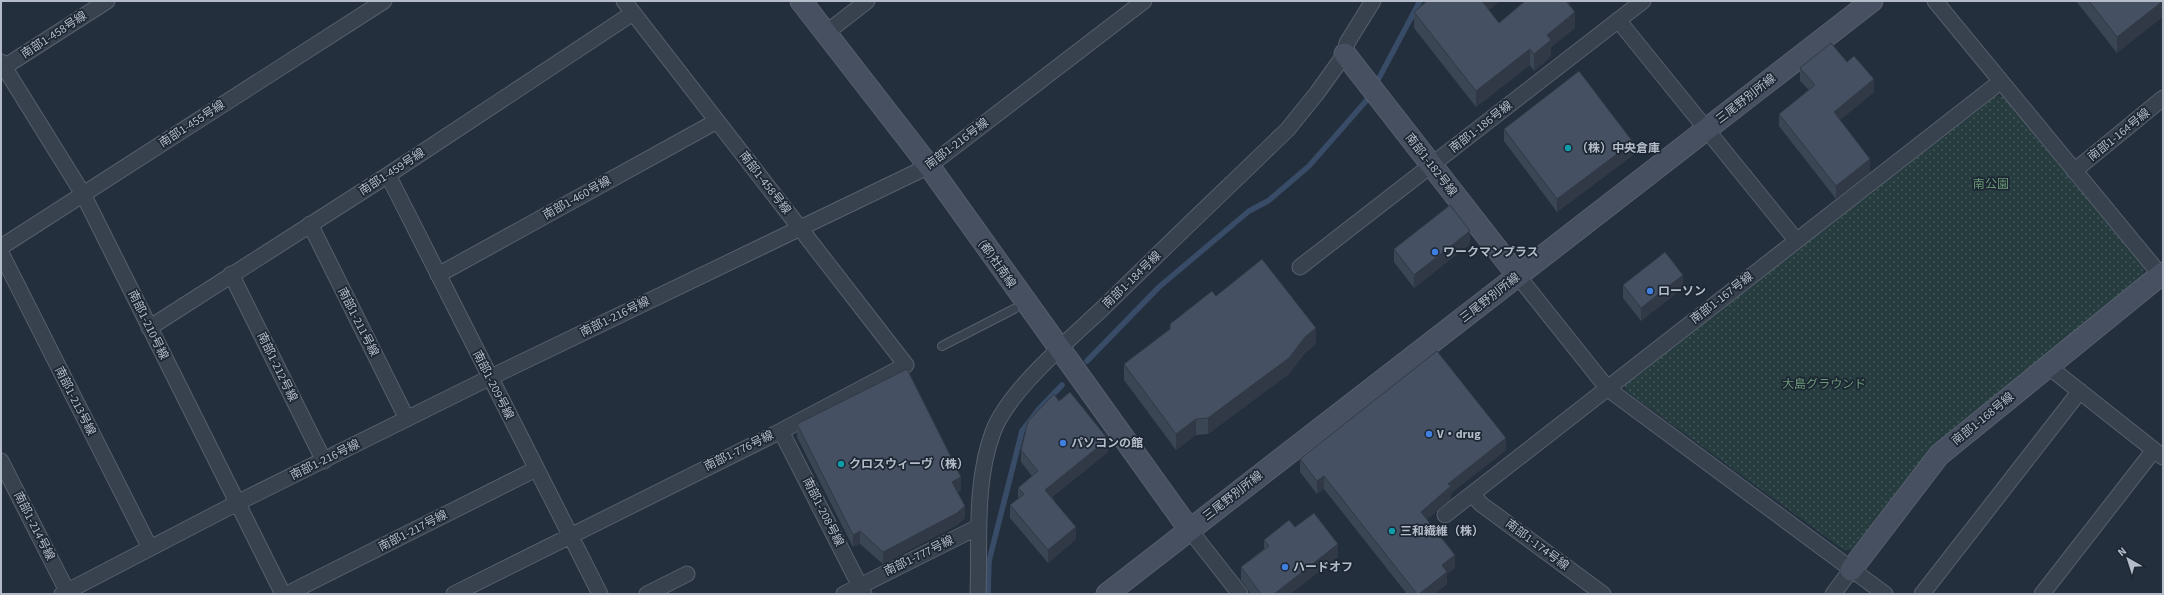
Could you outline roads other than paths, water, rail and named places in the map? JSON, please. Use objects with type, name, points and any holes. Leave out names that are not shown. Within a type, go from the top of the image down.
[{"type":"street","name":"南部1-458号線","points":[[2,66],[107,1]]},
{"type":"street","name":"南部1-455号線","points":[[1,247],[384,1]]},
{"type":"street","name":"(都)社南線","points":[[801,1],[928,166],[1189,529]]},
{"type":"street","points":[[826,33],[867,1]]},
{"type":"street","name":"南部1-216号線","points":[[65,593],[237,503],[489,378],[928,166],[1144,1]]},
{"type":"street","name":"南部1-184号線","points":[[978,594],[978,527],[983,480],[988,450],[1001,414],[1023,387],[1059,350],[1288,129],[1317,93],[1345,54],[1347,43],[1373,1]]},
{"type":"street","name":"南部1-186号線","points":[[1300,267],[1643,1]]},
{"type":"street","name":"三尾野別所線","points":[[1107,594],[1872,1]]},
{"type":"street","points":[[1935,1],[2000,82],[2162,275]]},
{"type":"street","name":"南部1-458号線","points":[[629,7],[906,365]]},
{"type":"street","name":"南部1-459号線","points":[[149,328],[231,274],[388,175],[629,7]]},
{"type":"street","points":[[1618,20],[1796,240]]},
{"type":"street","name":"南部1-182号線","points":[[1345,54],[1518,276]]},
{"type":"street","name":"南部1-210号線","points":[[2,66],[83,194],[283,594]]},
{"type":"street","name":"南部1-167号線","points":[[1444,516],[2000,82]]},
{"type":"street","name":"南部1-164号線","points":[[2074,171],[2163,98]]},
{"type":"street","name":"南部1-460号線","points":[[438,275],[717,121]]},
{"type":"street","name":"南部1-209号線","points":[[388,175],[489,378],[600,594]]},
{"type":"street","name":"南部1-211号線","points":[[310,224],[407,419]]},
{"type":"street","name":"南部1-213号線","points":[[1,253],[150,548]]},
{"type":"street","name":"南部1-212号線","points":[[231,274],[324,461]]},
{"type":"street","name":"南部1-168号線","points":[[1833,594],[1939,455],[2162,275]]},
{"type":"street","points":[[1518,276],[1608,389],[1885,594]]},
{"type":"street","name":"南部1-776号線","points":[[454,594],[781,431],[906,365]]},
{"type":"street","points":[[2042,594],[2158,453],[2049,367]]},
{"type":"street","points":[[1922,594],[2080,391]]},
{"type":"street","name":"南部1-208号線","points":[[781,431],[862,590]]},
{"type":"street","name":"南部1-214号線","points":[[1,461],[65,593]]},
{"type":"street","name":"南部1-217号線","points":[[291,594],[293,591],[536,469]]},
{"type":"street","name":"南部1-174号線","points":[[1472,494],[1481,504],[1603,594]]},
{"type":"street","name":"南部1-777号線","points":[[844,594],[862,590],[978,527]]},
{"type":"street","points":[[1189,529],[1240,594]]},
{"type":"street","points":[[647,594],[687,574]]},
{"type":"lane","points":[[942,346],[1014,309]]},
{"type":"waterway","points":[[1379,78],[1420,1]]},
{"type":"waterway","points":[[1087,361],[1159,287],[1249,211],[1268,201],[1309,166],[1366,101]]},
{"type":"waterway","points":[[988,594],[989,561],[1022,431],[1039,409],[1062,385]]},
{"type":"place","name":"（株）中央倉庫","points":[[1568,148]]},
{"type":"place","name":"ワークマンプラス","points":[[1435,252]]},
{"type":"place","name":"ローソン","points":[[1650,291]]},
{"type":"place","name":"V・drug","points":[[1429,434]]},
{"type":"place","name":"パソコンの館","points":[[1063,443]]},
{"type":"place","name":"クロスウィーヴ（株）","points":[[841,464]]},
{"type":"place","name":"三和繊維（株）","points":[[1392,531]]},
{"type":"place","name":"ハードオフ","points":[[1285,567]]},
{"type":"park label","name":"南公園","points":[[1991,184]]},
{"type":"park label","name":"大島グラウンド","points":[[1824,384]]}]
